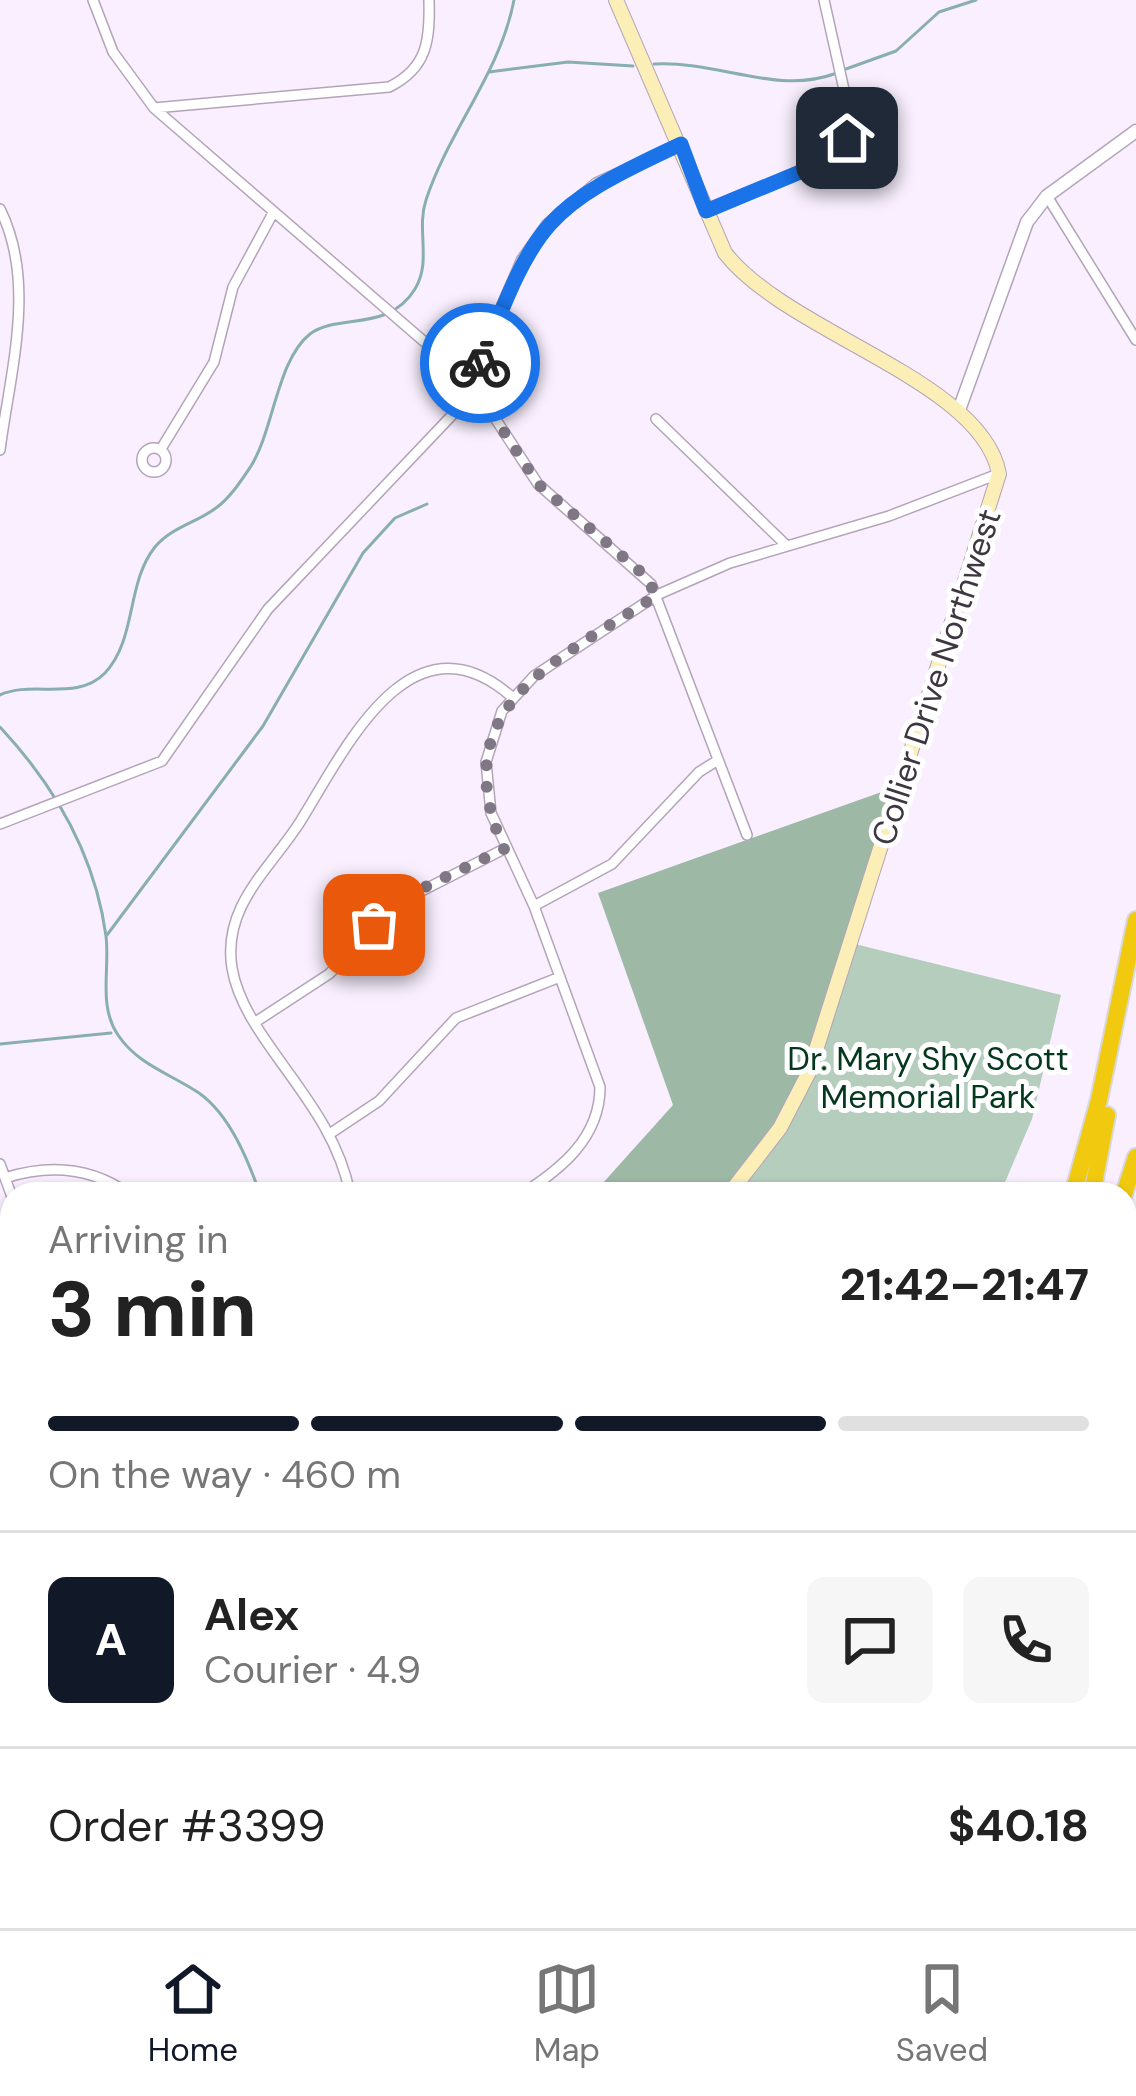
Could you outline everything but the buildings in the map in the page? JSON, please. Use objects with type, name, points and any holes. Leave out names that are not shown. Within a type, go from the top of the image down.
[{"type":"highway","points":[[1076,1182],[1099,1100],[1136,920]]},
{"type":"highway","points":[[1094,1182],[1136,954]]},
{"type":"main road","name":"Collier Drive Northwest","points":[[616,0],[725,254],[760,292],[959,410],[991,448],[999,474],[809,1072],[780,1128],[738,1182]]},
{"type":"street","points":[[93,0],[113,52],[154,108],[472,383],[538,484],[642,573],[657,595],[747,836]]},
{"type":"street","points":[[154,108],[389,87],[412,72],[426,51],[429,0]]},
{"type":"street","points":[[706,211],[829,160],[844,145],[847,103],[824,0]]},
{"type":"street","points":[[959,410],[1016,244],[1046,196],[1136,131]]},
{"type":"street","points":[[0,824],[162,761],[268,609],[434,440],[472,383],[522,259],[547,224],[596,183],[681,144]]},
{"type":"street","points":[[1046,196],[1136,340]]},
{"type":"street","points":[[0,209],[14,242],[20,280],[0,450]]},
{"type":"street","points":[[161,449],[214,362],[233,287],[273,214]]},
{"type":"street","points":[[656,418],[786,545]]},
{"type":"street","points":[[535,1182],[585,1140],[600,1102],[594,1058],[491,813],[486,762],[494,727],[512,697],[534,676],[657,595],[786,545],[889,516],[999,474]]},
{"type":"street","points":[[346,1182],[332,1133],[257,1021],[232,969],[237,914],[362,725],[397,686],[434,670],[477,673],[512,697]]},
{"type":"street","points":[[534,906],[612,864],[699,772],[718,760]]},
{"type":"street","points":[[257,1021],[329,974],[402,901],[504,849]]},
{"type":"street","points":[[332,1133],[379,1101],[456,1018],[560,977]]},
{"type":"street","points":[[0,1164],[6,1182]]},
{"type":"street","points":[[5,1178],[39,1169],[76,1170],[102,1182]]},
{"type":"green space","points":[[904,784],[812,1072],[740,1182],[604,1182],[673,1105],[598,893]]},
{"type":"green space","name":"Dr. Mary Shy Scott Memorial Park","points":[[855,944],[1061,995],[1032,1119],[1005,1182],[738,1179]]},
{"type":"waterway","points":[[0,695],[81,687],[105,673],[122,644],[146,561],[162,540],[216,508],[239,483],[259,451],[283,377],[299,346],[321,328],[391,312],[415,289],[422,268],[426,200],[498,52],[514,0]]},
{"type":"waterway","points":[[846,69],[896,51],[939,12],[976,0]]},
{"type":"waterway","points":[[489,72],[568,62],[633,66]]},
{"type":"waterway","points":[[654,64],[790,81],[834,74]]},
{"type":"waterway","points":[[107,935],[263,726],[363,553],[395,518],[427,504]]},
{"type":"waterway","points":[[0,727],[38,773],[82,850],[101,906],[107,949],[106,1000],[118,1035],[135,1054],[210,1102],[229,1126],[255,1182]]},
{"type":"waterway","points":[[0,1044],[111,1033]]},
{"type":"way so far","points":[[374,925],[427,886],[504,849],[491,813],[486,762],[502,711],[534,676],[657,595],[642,573],[538,484],[472,383],[480,363]]},
{"type":"route","points":[[480,363],[531,244],[571,201],[596,183],[681,144],[706,211],[829,160],[847,138]]}]
